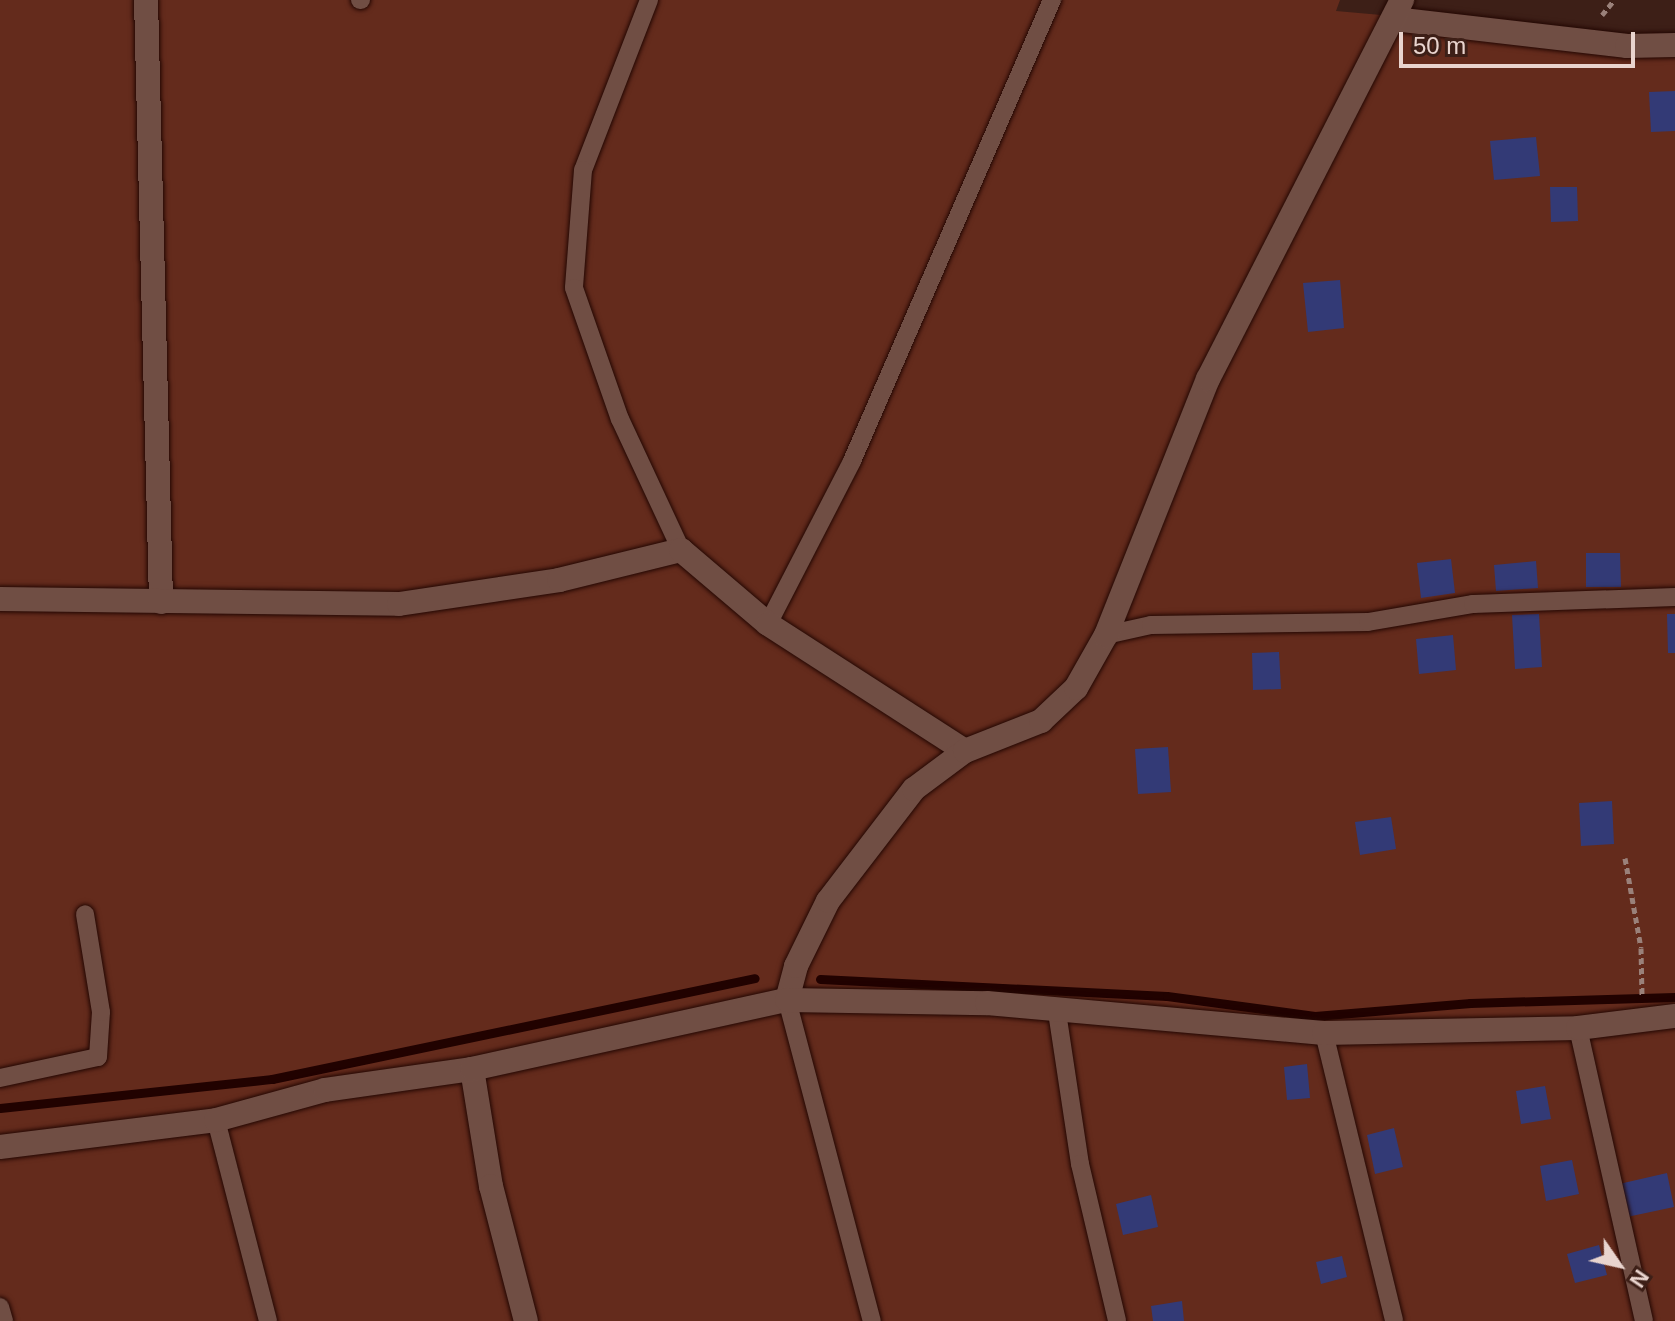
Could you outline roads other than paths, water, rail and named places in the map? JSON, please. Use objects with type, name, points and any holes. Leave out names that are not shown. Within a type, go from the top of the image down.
[{"type":"street","points":[[146,0],[161,602]]},
{"type":"street","points":[[787,1000],[796,966],[828,901],[914,789],[965,751],[1041,721],[1076,688],[1106,635],[1208,379],[1398,10],[1627,46],[1675,45]]},
{"type":"street","points":[[0,599],[399,604],[559,580],[681,550],[768,624],[853,684],[965,751]]},
{"type":"street","points":[[0,1147],[216,1120],[325,1090],[472,1069],[787,1000],[987,1003],[1057,1012],[1324,1033],[1578,1028],[1675,1016]]},
{"type":"street","points":[[472,1069],[491,1186],[526,1321]]},
{"type":"lane","points":[[649,0],[583,170],[574,288],[620,419],[681,550]]},
{"type":"lane","points":[[768,624],[852,461],[1052,0]]},
{"type":"lane","points":[[1106,635],[1151,625],[1368,622],[1473,604],[1675,597]]},
{"type":"lane","points":[[0,1078],[98,1057],[101,1012],[85,914]]},
{"type":"lane","points":[[787,1000],[872,1321]]},
{"type":"lane","points":[[1057,1012],[1080,1164],[1117,1321]]},
{"type":"lane","points":[[1578,1028],[1644,1321]]},
{"type":"lane","points":[[1324,1033],[1394,1321]]},
{"type":"lane","points":[[216,1120],[268,1321]]},
{"type":"lane","points":[[0,1307],[4,1321]]},
{"type":"waterway","points":[[0,1108],[272,1079],[755,978]]},
{"type":"waterway","points":[[820,979],[1167,996],[1315,1016],[1470,1003],[1675,997]]}]
